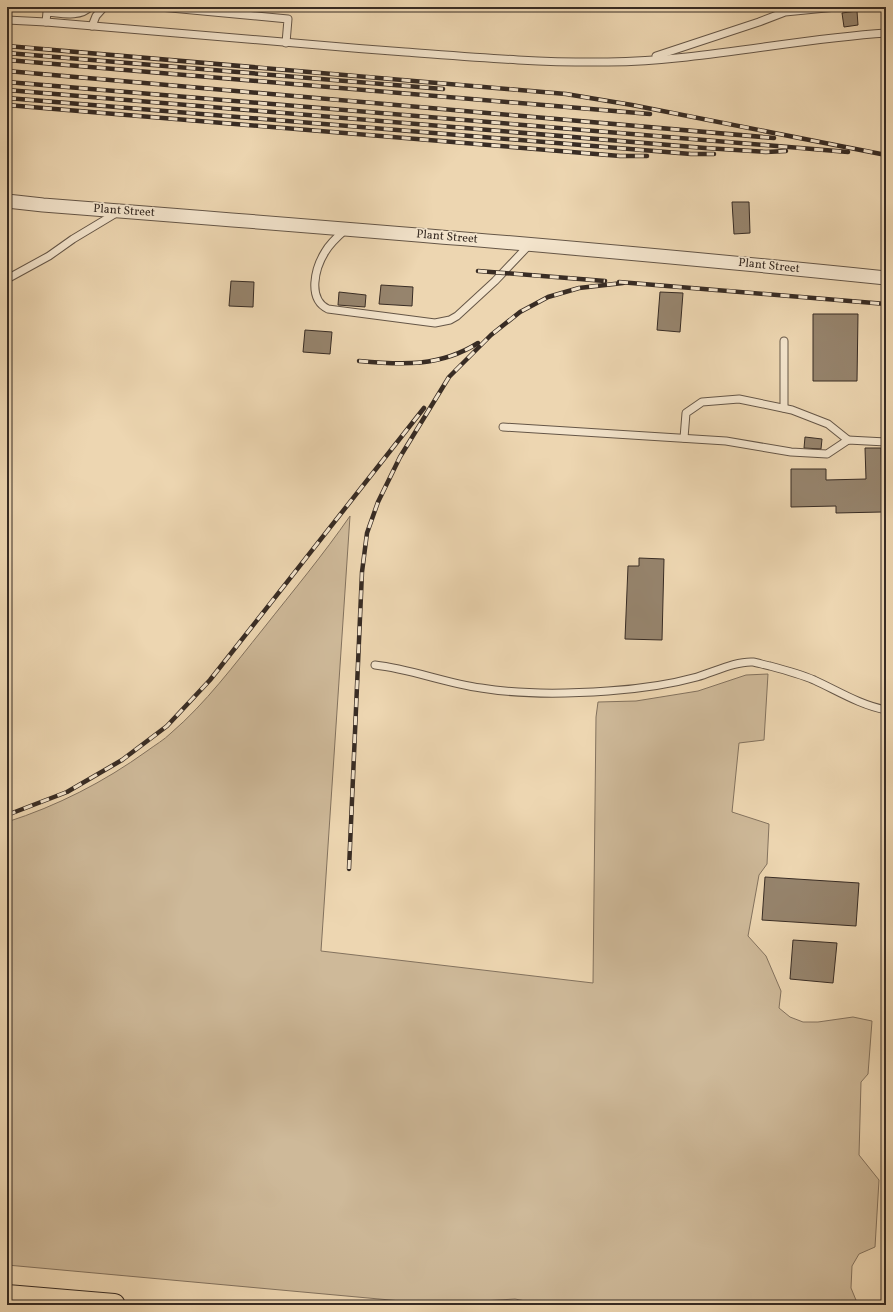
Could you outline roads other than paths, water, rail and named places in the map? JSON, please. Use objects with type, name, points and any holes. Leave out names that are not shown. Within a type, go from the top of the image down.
[{"type":"highway","points":[[7,1296],[114,1305]]},
{"type":"street","name":"Plant Street","points":[[7,200],[43,205],[346,228],[707,259],[886,278]]},
{"type":"lane","points":[[8,7],[7,20],[46,22],[286,43],[559,62],[637,61],[729,51],[850,35],[886,33]]},
{"type":"lane","points":[[46,22],[47,12],[76,14],[84,12],[90,7]]},
{"type":"lane","points":[[92,26],[96,16],[104,7]]},
{"type":"lane","points":[[160,7],[288,19],[286,43]]},
{"type":"lane","points":[[637,61],[669,52],[785,12],[836,7]]},
{"type":"lane","points":[[7,279],[49,256],[73,239],[120,211]]},
{"type":"lane","points":[[346,228],[325,252],[318,266],[314,284],[315,292],[324,307],[328,309],[435,322],[450,320],[457,316],[531,244]]},
{"type":"lane","points":[[784,341],[784,408]]},
{"type":"lane","points":[[684,438],[686,413],[702,402],[740,399],[792,410],[828,424],[848,440],[886,442]]},
{"type":"lane","points":[[503,427],[726,441],[791,452],[827,454],[848,440]]},
{"type":"lane","points":[[375,665],[411,671],[449,682],[481,688],[547,694],[640,688],[672,683],[730,666],[752,662],[786,670],[812,679],[874,708],[886,710]]},
{"type":"railway","points":[[7,46],[566,94],[632,105],[886,155]]},
{"type":"railway","points":[[7,53],[443,89]]},
{"type":"railway","points":[[7,60],[650,114]]},
{"type":"railway","points":[[7,71],[774,138]]},
{"type":"railway","points":[[7,82],[848,152]]},
{"type":"railway","points":[[7,90],[705,148],[766,152],[786,151]]},
{"type":"railway","points":[[7,98],[691,154],[714,154]]},
{"type":"railway","points":[[7,105],[620,156],[647,156]]},
{"type":"railway","points":[[478,271],[605,281]]},
{"type":"railway","points":[[619,282],[886,304]]},
{"type":"railway","points":[[349,869],[362,572],[367,533],[378,502],[400,457],[449,377],[491,335],[520,312],[548,297],[579,288],[623,283]]},
{"type":"railway","points":[[359,361],[406,363],[435,360],[464,351],[478,343]]},
{"type":"railway","points":[[7,815],[67,792],[122,760],[167,726],[210,680],[424,408]]}]
